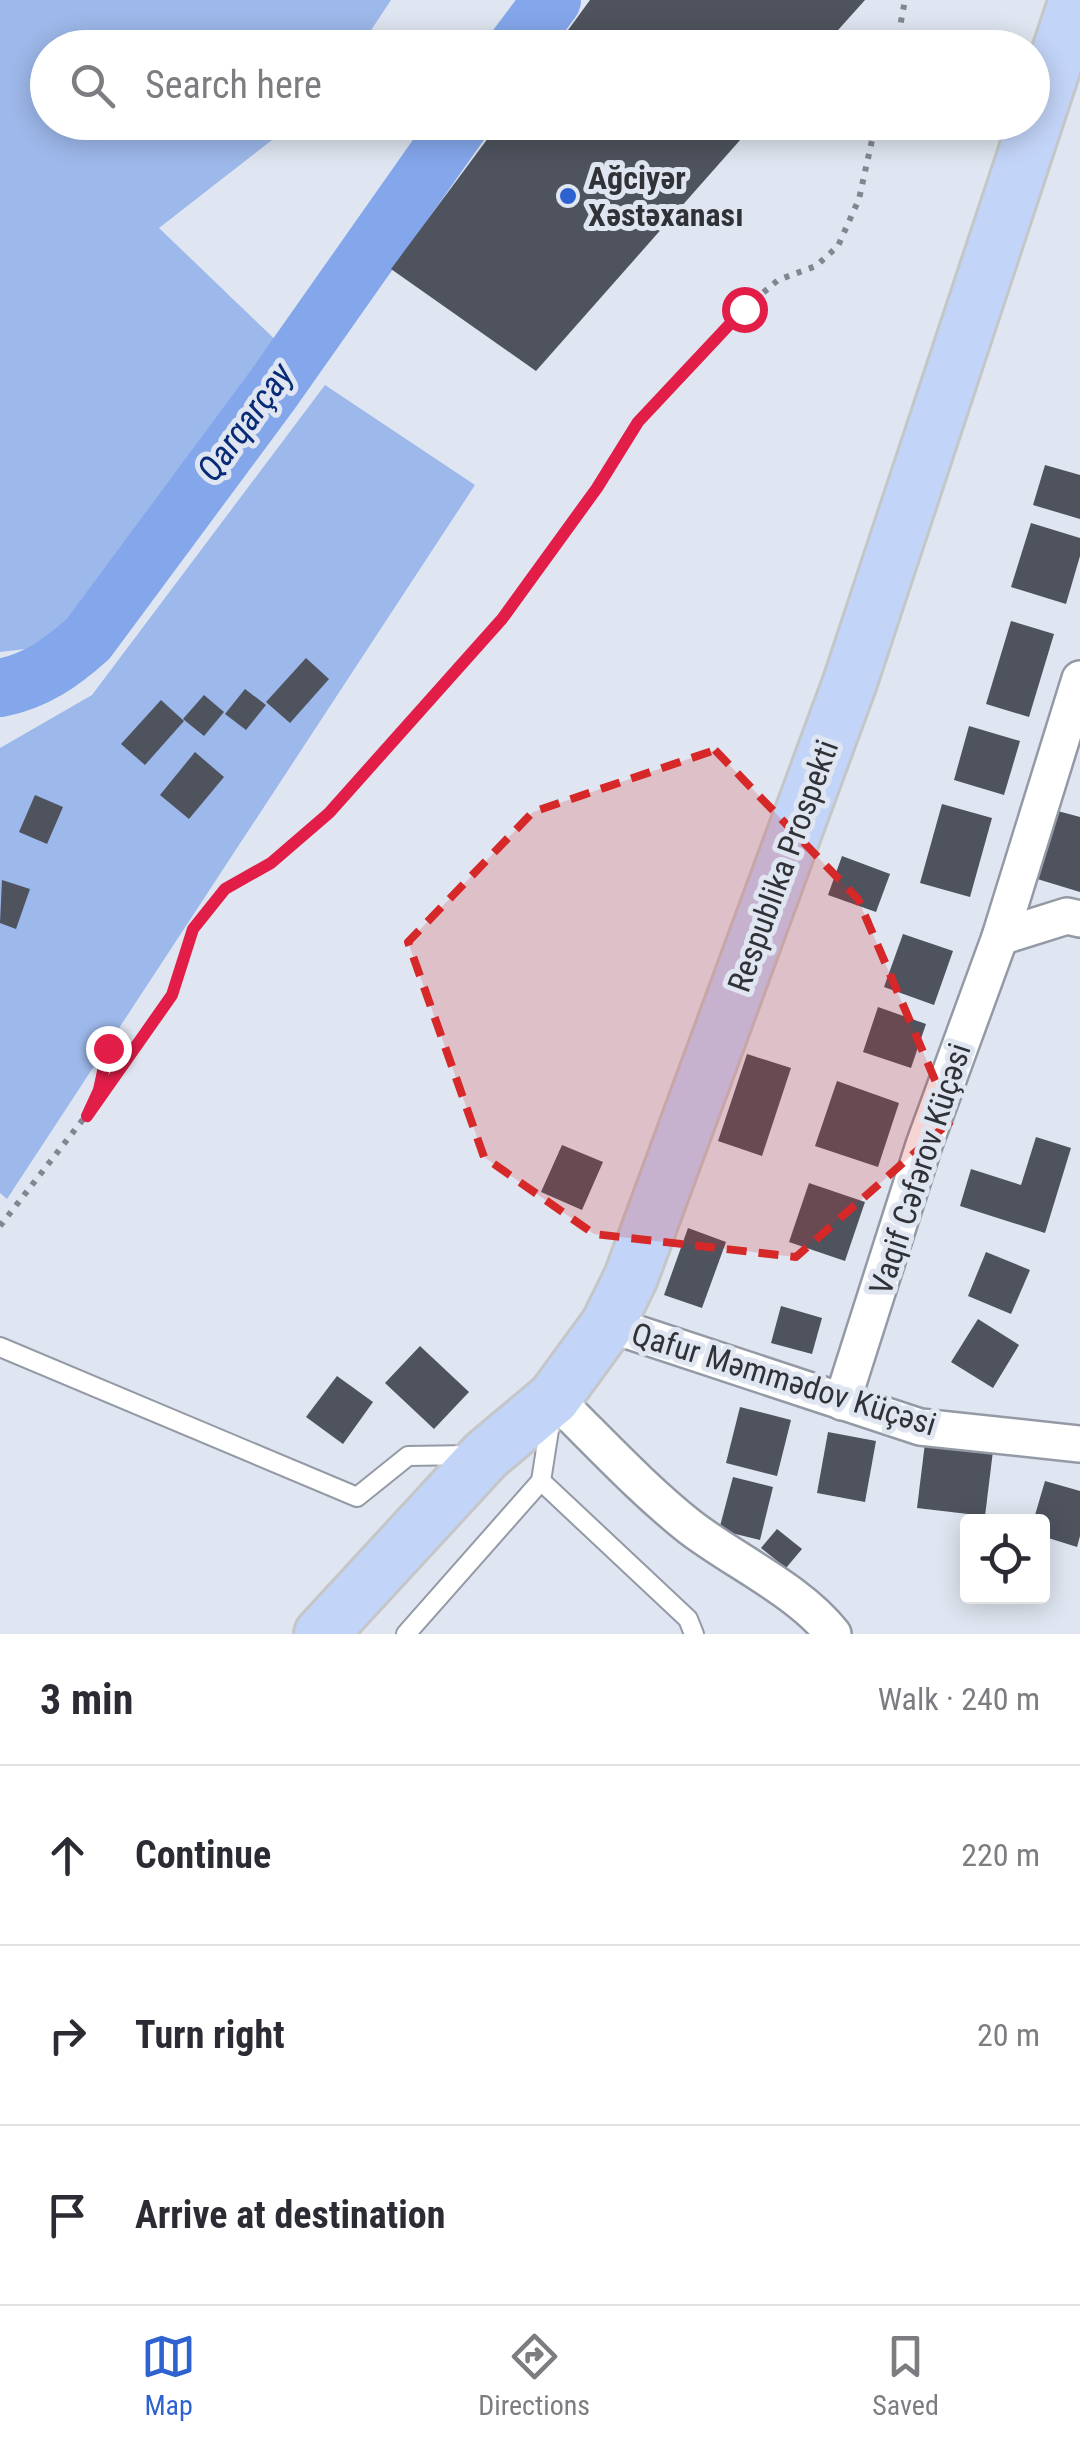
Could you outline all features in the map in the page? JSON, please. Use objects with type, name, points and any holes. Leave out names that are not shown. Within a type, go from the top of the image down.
[{"type":"main road","name":"Respublika Prospekti","points":[[1050,78],[1076,0]]},
{"type":"main road","name":"Respublika Prospekti","points":[[321,1634],[486,1455],[554,1398],[608,1324],[632,1277],[850,682],[1030,140]]},
{"type":"street","name":"Vaqif Cəfərov Küçəsi","points":[[842,1402],[924,1145],[1000,938],[1080,679]]},
{"type":"street","points":[[1000,938],[1067,916],[1080,919]]},
{"type":"street","name":"Qafur Məmmədov Küçəsi","points":[[608,1324],[920,1426],[1080,1444]]},
{"type":"street","points":[[554,1398],[688,1526],[824,1622],[833,1634]]},
{"type":"lane","points":[[0,1348],[357,1497],[408,1456],[486,1455]]},
{"type":"lane","points":[[406,1634],[542,1481],[554,1398]]},
{"type":"lane","points":[[542,1481],[688,1618],[694,1634]]},
{"type":"path","points":[[899,30],[905,0]]},
{"type":"path","points":[[0,1226],[87,1116],[172,995],[193,929],[225,889],[271,863],[329,813],[502,619],[597,488],[638,422],[744,309],[778,280],[816,266],[838,246],[858,198],[872,140]]},
{"type":"path","points":[[87,1116],[99,1090],[108,1048]]},
{"type":"highlighted area","points":[[715,750],[858,899],[952,1120],[796,1257],[594,1234],[484,1157],[408,942],[533,812]]},
{"type":"shaded area","points":[[0,0],[391,0],[371,30],[30,30],[30,140],[272,140],[159,228],[286,350],[59,645],[0,652]]},
{"type":"shaded area","points":[[325,385],[475,485],[7,1199],[0,1193],[0,748],[92,695]]},
{"type":"building","points":[[590,0],[865,0],[838,30],[568,30]]},
{"type":"building","name":"Ağciyər Xəstəxanası","points":[[487,140],[740,140],[536,371],[391,269]]},
{"type":"building","points":[[1045,465],[1080,475],[1080,519],[1033,505]]},
{"type":"building","points":[[1031,523],[1080,538],[1080,556],[1066,604],[1011,587]]},
{"type":"building","points":[[1011,621],[1054,634],[1029,717],[986,704]]},
{"type":"building","points":[[306,658],[329,679],[290,723],[266,702]]},
{"type":"building","points":[[245,689],[266,705],[246,730],[225,714]]},
{"type":"building","points":[[204,695],[224,712],[204,736],[183,719]]},
{"type":"building","points":[[161,700],[184,721],[145,765],[121,744]]},
{"type":"building","points":[[969,726],[1020,741],[1004,795],[954,780]]},
{"type":"building","points":[[195,752],[224,777],[189,819],[160,795]]},
{"type":"building","points":[[35,795],[63,807],[47,844],[19,832]]},
{"type":"building","points":[[942,804],[992,818],[970,897],[920,883]]},
{"type":"building","points":[[1054,810],[1080,817],[1080,892],[1034,878]]},
{"type":"building","points":[[842,856],[890,874],[876,912],[828,895]]},
{"type":"building","points":[[2,880],[30,889],[16,929],[0,923]]},
{"type":"building","points":[[903,934],[953,951],[934,1005],[884,987]]},
{"type":"building","points":[[878,1007],[926,1024],[911,1068],[863,1052]]},
{"type":"building","points":[[747,1054],[791,1068],[762,1156],[718,1141]]},
{"type":"building","points":[[837,1081],[899,1103],[878,1167],[815,1146]]},
{"type":"building","points":[[1036,1137],[1071,1148],[1045,1233],[960,1206],[971,1169],[1021,1185]]},
{"type":"building","points":[[562,1145],[603,1162],[582,1210],[541,1192]]},
{"type":"building","points":[[809,1183],[865,1202],[845,1261],[789,1242]]},
{"type":"building","points":[[688,1228],[726,1242],[702,1308],[664,1295]]},
{"type":"building","points":[[986,1252],[1030,1270],[1011,1314],[968,1296]]},
{"type":"building","points":[[781,1306],[822,1318],[812,1354],[771,1343]]},
{"type":"building","points":[[978,1319],[1019,1345],[993,1388],[951,1362]]},
{"type":"building","points":[[420,1346],[469,1392],[434,1429],[385,1383]]},
{"type":"building","points":[[337,1376],[373,1402],[343,1444],[306,1417]]},
{"type":"building","points":[[740,1407],[791,1420],[777,1476],[726,1463]]},
{"type":"building","points":[[828,1432],[876,1441],[865,1502],[817,1493]]},
{"type":"building","points":[[925,1443],[993,1451],[985,1514],[917,1508]]},
{"type":"building","points":[[733,1477],[773,1487],[760,1540],[719,1530]]},
{"type":"building","points":[[1045,1481],[1080,1491],[1077,1547],[1050,1539],[1050,1514],[1035,1514]]},
{"type":"building","points":[[777,1529],[802,1549],[786,1568],[761,1548]]},
{"type":"waterway","name":"Qarqarçay","points":[[530,30],[552,0]]},
{"type":"waterway","name":"Qarqarçay","points":[[0,688],[47,670],[88,639],[271,392],[448,140]]},
{"type":"place","name":"Ağciyər Xəstəxanası","points":[[568,196]]},
{"type":"route","points":[[108,1048],[99,1090],[87,1116],[172,995],[193,929],[225,889],[271,863],[329,813],[502,619],[597,488],[638,422],[744,309]]}]
